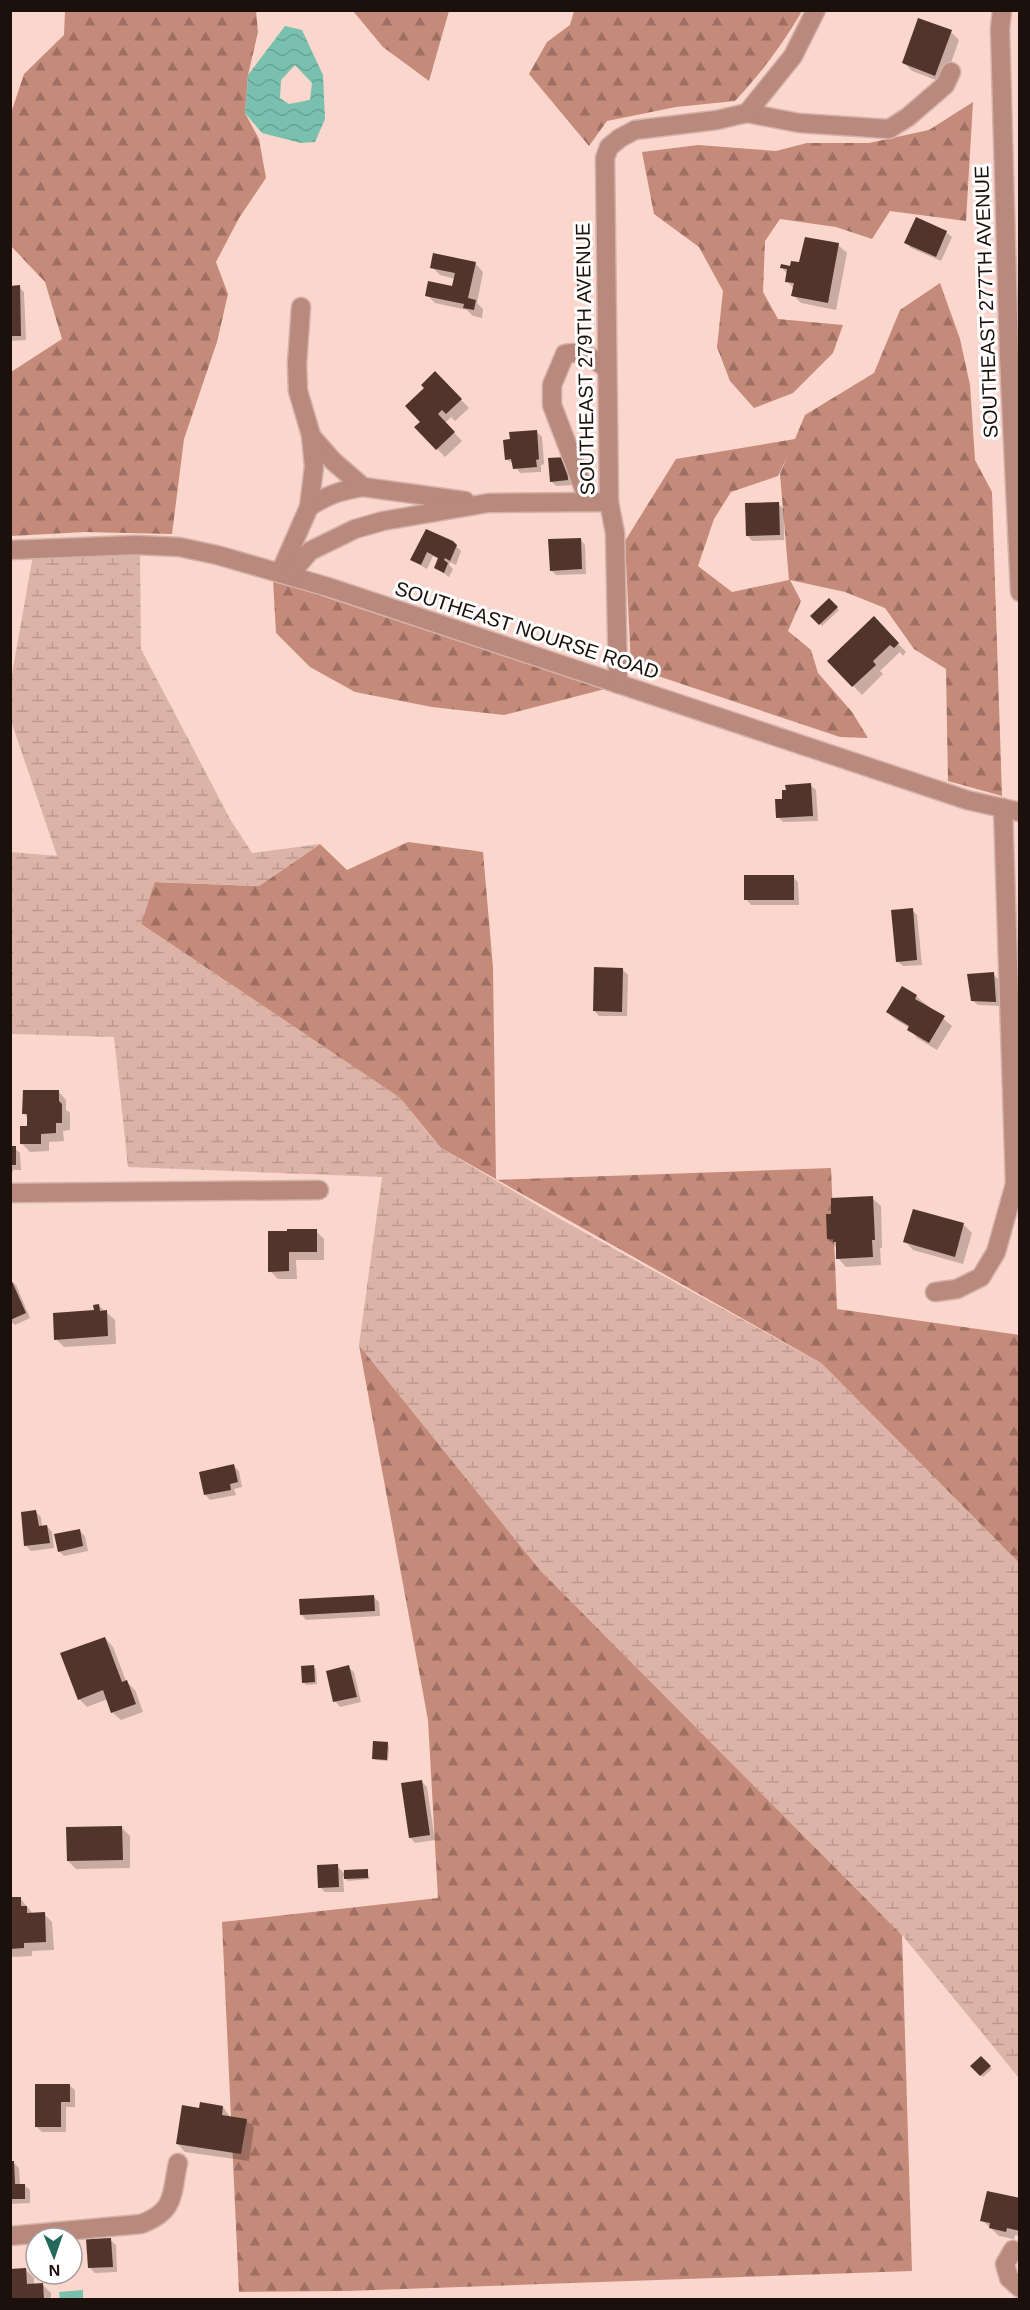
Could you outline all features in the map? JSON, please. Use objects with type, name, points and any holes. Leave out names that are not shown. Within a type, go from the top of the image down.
[{"type":"street","points":[[816,10],[793,56],[747,112],[800,123],[889,129],[908,117],[945,85],[951,72]]},
{"type":"street","name":"SOUTHEAST 277TH AVENUE","points":[[1002,10],[1000,29],[1015,355],[1020,592]]},
{"type":"street","name":"SOUTHEAST 279TH AVENUE","points":[[618,684],[615,533],[609,502],[604,158],[609,147],[635,130],[717,120],[747,112]]},
{"type":"street","points":[[284,574],[309,507],[314,467],[311,435],[298,391],[297,364],[301,307]]},
{"type":"street","points":[[589,502],[552,405],[552,384],[565,354],[577,351],[587,354],[608,369]]},
{"type":"street","points":[[311,435],[333,461],[363,487]]},
{"type":"street","points":[[309,507],[326,496],[342,490],[363,487],[399,494],[488,503],[609,502]]},
{"type":"street","points":[[284,574],[310,551],[355,529],[383,521],[488,503]]},
{"type":"street","name":"SOUTHEAST NOURSE ROAD","points":[[10,550],[136,544],[179,547],[284,574],[967,800],[1011,810]]},
{"type":"street","points":[[935,1292],[957,1289],[981,1276],[996,1252],[1016,1184],[1011,810]]},
{"type":"street","points":[[10,1193],[319,1190]]},
{"type":"street","points":[[10,2236],[141,2224],[158,2218],[168,2207],[178,2163]]},
{"type":"street","points":[[1013,2250],[1005,2264],[1009,2278],[1020,2288]]},
{"type":"green space","points":[[574,10],[802,11],[771,58],[735,101],[676,107],[607,121],[589,146],[529,74],[547,42],[570,25]]},
{"type":"green space","points":[[65,11],[256,11],[258,32],[248,75],[245,113],[259,139],[266,178],[239,218],[216,262],[228,294],[217,342],[184,439],[172,534],[85,532],[11,536],[11,372],[62,339],[45,282],[11,246],[10,116],[24,74],[64,35]]},
{"type":"green space","points":[[353,11],[449,11],[429,81],[383,47]]},
{"type":"green space","points":[[973,102],[966,221],[890,211],[872,239],[836,227],[780,219],[765,241],[763,292],[778,319],[843,325],[833,353],[793,393],[754,408],[730,381],[717,347],[723,291],[699,247],[654,214],[642,152],[698,145],[776,151],[807,143],[869,143],[929,130]]},
{"type":"green space","points":[[940,283],[960,339],[970,385],[975,460],[992,492],[1002,796],[948,781],[946,669],[914,649],[885,608],[845,592],[790,580],[801,601],[788,631],[811,650],[818,673],[852,712],[868,738],[840,737],[631,667],[625,541],[676,459],[795,439],[805,415],[874,373],[900,310]],"holes":[[[787,457],[780,474],[789,580],[732,592],[698,566],[714,519],[731,492],[778,476]]]},
{"type":"green space","points":[[140,554],[141,649],[230,819],[252,853],[320,844],[259,886],[155,882],[141,924],[400,1098],[441,1148],[562,1220],[821,1363],[1019,1563],[1019,2078],[902,1935],[540,1570],[359,1345],[382,1177],[128,1167],[114,1037],[11,1034],[11,852],[57,856],[11,721],[11,680],[33,555]]},
{"type":"green space","points":[[273,580],[605,689],[504,715],[432,707],[355,692],[310,667],[276,633]]},
{"type":"green space","points":[[408,842],[483,852],[493,968],[496,1179],[441,1148],[400,1098],[141,924],[154,882],[259,886],[320,844],[347,870]]},
{"type":"green space","points":[[831,1168],[837,1309],[1019,1335],[1019,1563],[821,1363],[497,1180]]},
{"type":"green space","points":[[359,1345],[540,1570],[902,1935],[912,2271],[347,2291],[239,2292],[222,1922],[438,1898],[428,1720]]},
{"type":"water","points":[[285,26],[302,30],[323,75],[325,119],[315,142],[301,143],[262,133],[245,113],[248,75]],"holes":[[[295,65],[312,83],[310,100],[289,104],[280,98],[281,80]]]},
{"type":"water","points":[[83,2290],[83,2299],[60,2299],[59,2292]]},
{"type":"building","points":[[918,18],[952,30],[935,76],[902,63]]},
{"type":"building","points":[[916,217],[947,231],[936,257],[904,243]]},
{"type":"building","points":[[805,237],[839,243],[828,303],[791,296],[794,283],[785,282],[787,269],[780,268],[781,264],[790,266],[791,261],[799,262]]},
{"type":"building","points":[[433,253],[476,262],[468,298],[476,300],[474,310],[463,308],[464,304],[425,296],[428,281],[452,286],[455,273],[430,268]]},
{"type":"building","points":[[577,272],[587,272],[587,295],[577,295]]},
{"type":"building","points":[[20,285],[21,336],[10,336],[10,286]]},
{"type":"building","points":[[435,371],[462,399],[446,414],[442,410],[438,414],[455,432],[436,450],[414,427],[420,422],[405,406],[424,388],[421,385]]},
{"type":"building","points":[[537,430],[539,459],[536,460],[537,467],[513,469],[511,459],[505,460],[503,440],[510,439],[509,432]]},
{"type":"building","points":[[567,457],[568,480],[550,482],[548,458]]},
{"type":"building","points":[[779,502],[780,535],[746,536],[745,503]]},
{"type":"building","points":[[426,529],[457,545],[450,561],[445,558],[444,560],[448,563],[444,573],[434,568],[438,558],[427,552],[421,565],[410,560]]},
{"type":"building","points":[[581,538],[582,569],[550,571],[548,539]]},
{"type":"building","points":[[829,598],[838,607],[819,625],[810,616]]},
{"type":"building","points":[[874,616],[899,643],[894,648],[890,645],[873,661],[876,665],[852,687],[827,661]]},
{"type":"building","points":[[811,783],[813,816],[776,818],[775,799],[782,799],[782,790],[786,790],[785,785]]},
{"type":"building","points":[[744,875],[794,875],[794,900],[744,900]]},
{"type":"building","points":[[913,908],[917,960],[896,962],[891,910]]},
{"type":"building","points":[[594,967],[623,968],[622,1012],[593,1011]]},
{"type":"building","points":[[994,972],[996,1002],[971,1001],[967,974]]},
{"type":"building","points":[[902,986],[917,995],[915,999],[945,1016],[929,1043],[907,1030],[909,1026],[886,1012]]},
{"type":"building","points":[[23,1090],[59,1090],[62,1123],[56,1123],[56,1133],[41,1134],[41,1144],[20,1144],[20,1126],[27,1126],[27,1114],[22,1114]]},
{"type":"building","points":[[10,1146],[16,1146],[16,1165],[10,1165]]},
{"type":"building","points":[[873,1196],[875,1240],[872,1240],[873,1257],[836,1259],[836,1242],[833,1242],[833,1239],[827,1239],[826,1214],[831,1214],[831,1198]]},
{"type":"building","points":[[913,1209],[964,1223],[955,1257],[903,1242]]},
{"type":"building","points":[[287,1229],[317,1229],[317,1252],[289,1252],[289,1271],[268,1272],[268,1231],[287,1231]]},
{"type":"building","points":[[10,1277],[26,1313],[10,1320]]},
{"type":"building","points":[[99,1304],[100,1311],[107,1310],[108,1336],[54,1340],[53,1313],[94,1310],[93,1305]]},
{"type":"building","points":[[234,1464],[238,1482],[230,1484],[231,1490],[204,1495],[199,1472]]},
{"type":"building","points":[[36,1510],[39,1526],[47,1525],[50,1543],[24,1546],[21,1512]]},
{"type":"building","points":[[80,1529],[83,1546],[58,1552],[54,1534]]},
{"type":"building","points":[[374,1595],[375,1611],[300,1615],[299,1599]]},
{"type":"building","points":[[105,1637],[122,1682],[127,1680],[136,1704],[111,1713],[103,1690],[78,1700],[60,1653]]},
{"type":"building","points":[[314,1665],[315,1682],[302,1683],[301,1666]]},
{"type":"building","points":[[349,1665],[357,1697],[333,1702],[326,1671]]},
{"type":"building","points":[[373,1741],[388,1742],[387,1760],[372,1759]]},
{"type":"building","points":[[422,1780],[430,1835],[409,1838],[401,1783]]},
{"type":"building","points":[[122,1826],[123,1860],[67,1861],[66,1827]]},
{"type":"building","points":[[338,1864],[339,1887],[318,1888],[317,1865]]},
{"type":"building","points":[[368,1869],[368,1878],[344,1879],[344,1870]]},
{"type":"building","points":[[10,1897],[21,1897],[21,1906],[27,1906],[27,1913],[45,1912],[46,1942],[24,1943],[24,1948],[10,1949]]},
{"type":"building","points":[[981,2056],[991,2066],[980,2076],[970,2066]]},
{"type":"building","points":[[35,2084],[70,2084],[70,2102],[61,2102],[61,2127],[35,2127]]},
{"type":"building","points":[[200,2102],[223,2106],[222,2115],[247,2119],[241,2154],[176,2144],[182,2105],[199,2108]]},
{"type":"building","points":[[10,2161],[14,2161],[15,2184],[25,2184],[25,2199],[10,2199]]},
{"type":"building","points":[[987,2191],[1020,2198],[1020,2231],[1007,2228],[1006,2232],[989,2228],[990,2223],[980,2221]]},
{"type":"building","points":[[111,2238],[113,2267],[88,2268],[86,2239]]},
{"type":"building","points":[[24,2268],[24,2286],[43,2286],[44,2300],[10,2300],[10,2269]]}]
